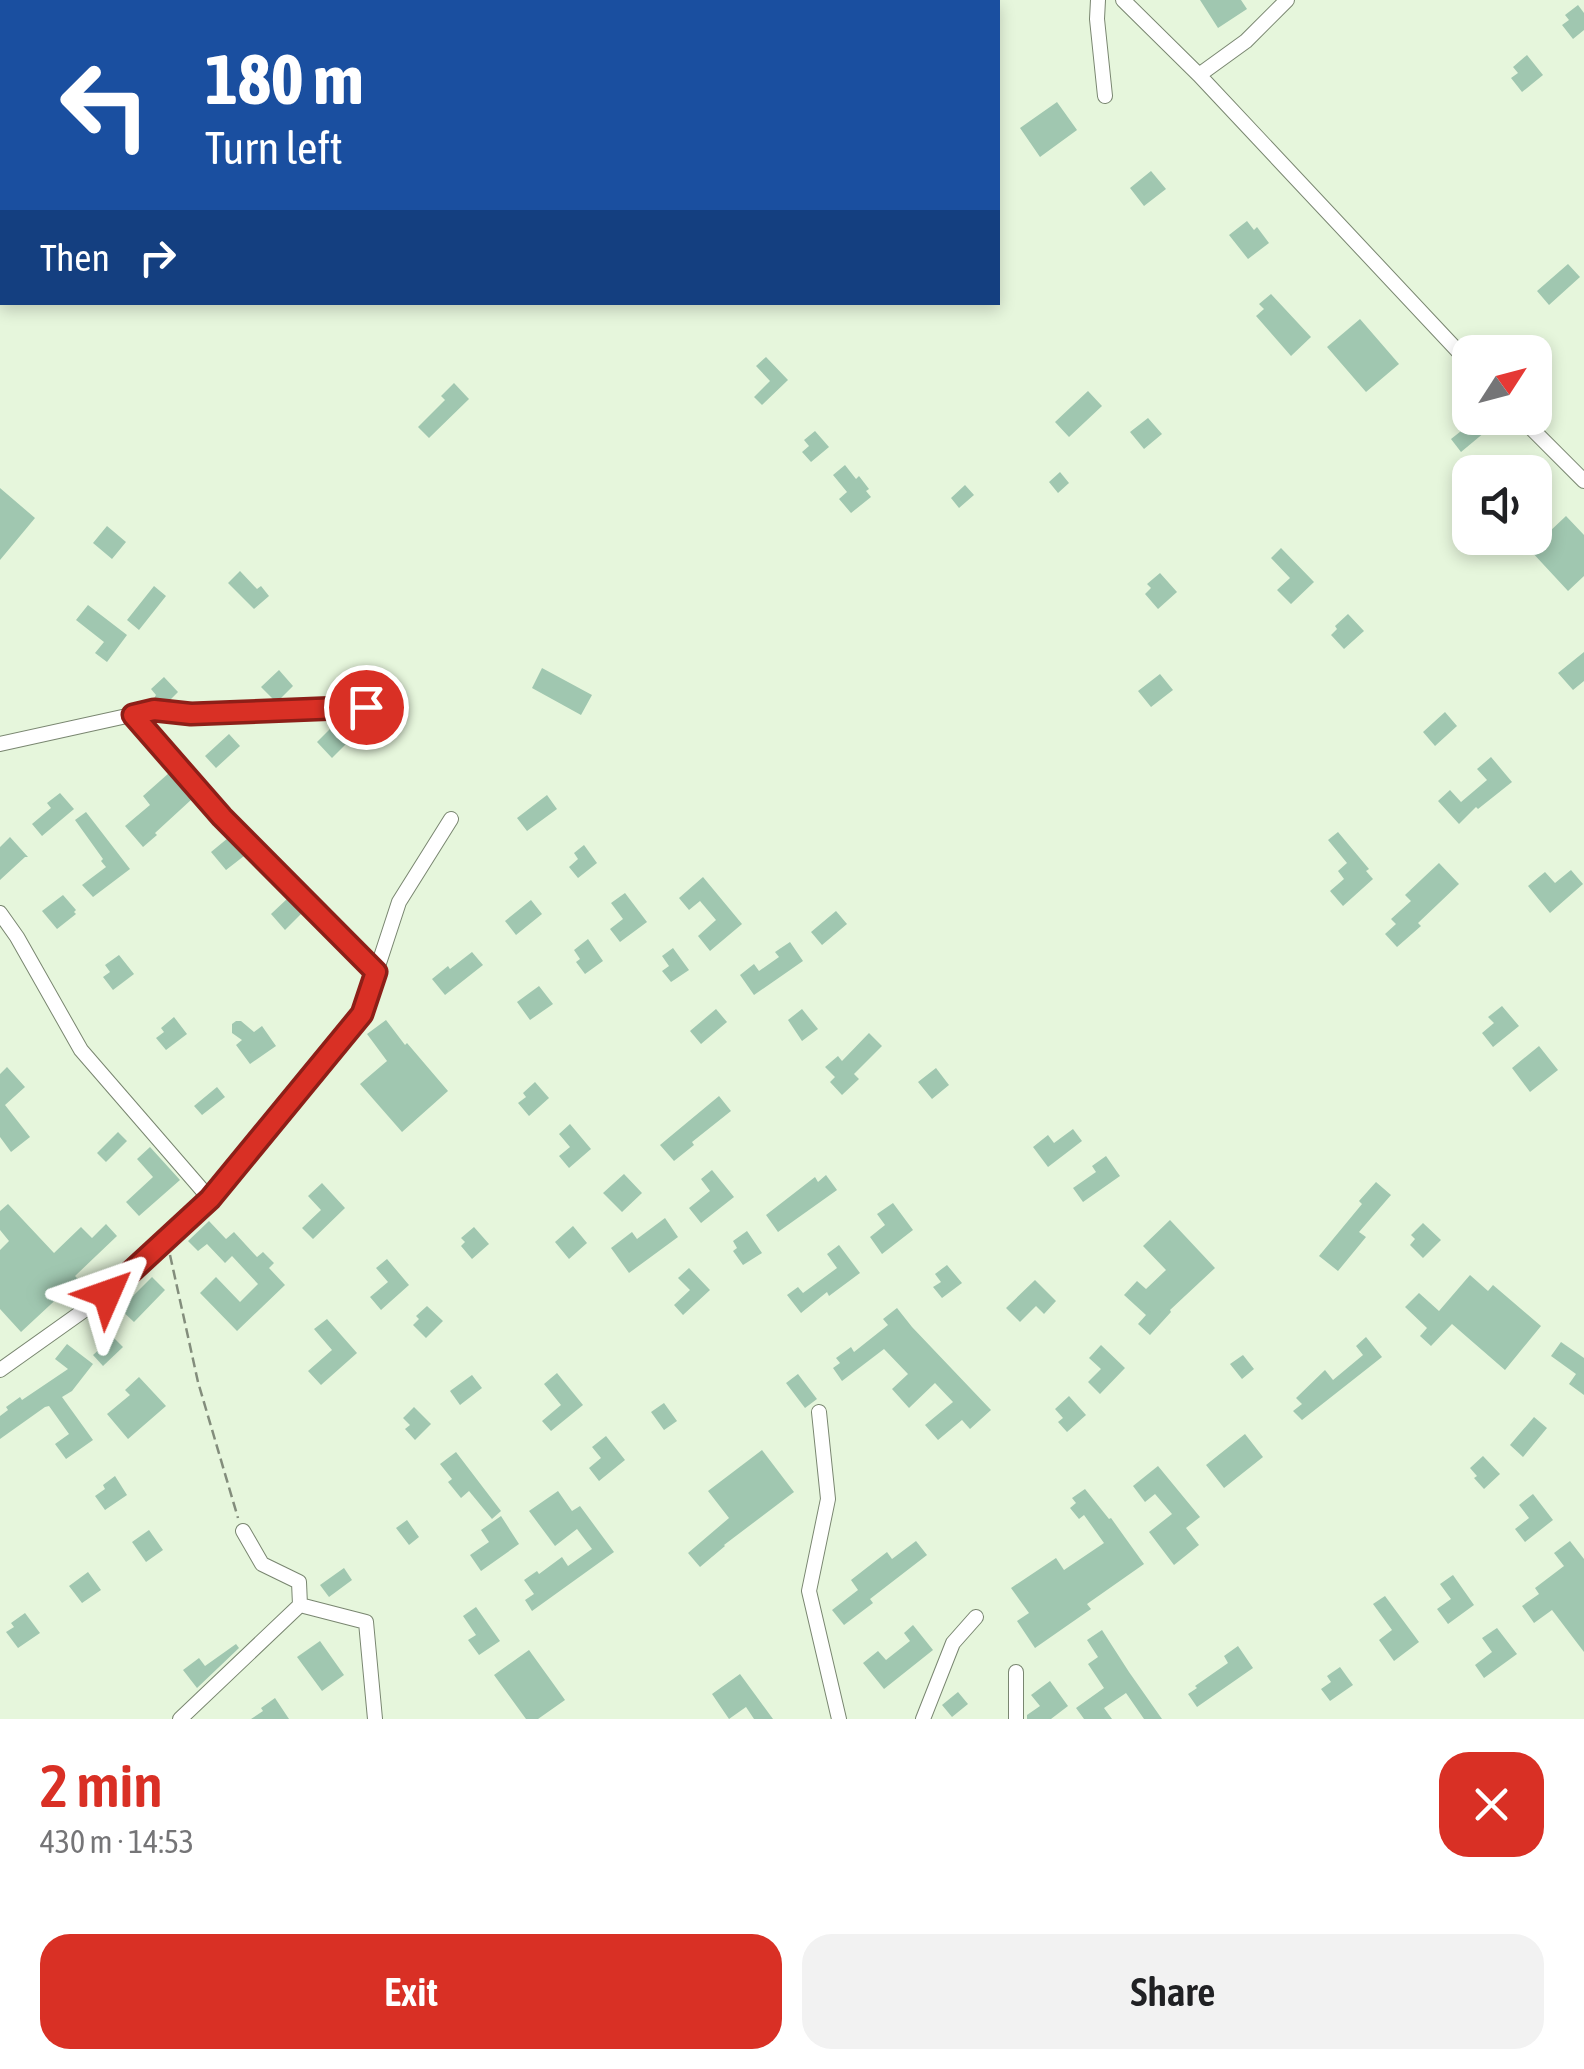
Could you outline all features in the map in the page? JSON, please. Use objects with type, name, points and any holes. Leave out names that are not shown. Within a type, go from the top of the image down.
[{"type":"street","points":[[1098,0],[1105,96]]},
{"type":"street","points":[[1124,0],[1452,345]]},
{"type":"street","points":[[1198,76],[1246,42],[1286,0]]},
{"type":"street","points":[[1538,435],[1584,481]]},
{"type":"street","points":[[0,744],[154,710],[191,714],[366,707]]},
{"type":"street","points":[[133,715],[222,817],[376,972]]},
{"type":"street","points":[[0,1370],[107,1294],[210,1199],[362,1014],[399,902],[451,819]]},
{"type":"street","points":[[0,913],[81,1050],[210,1199]]},
{"type":"street","points":[[819,1412],[828,1499],[809,1590],[838,1719]]},
{"type":"street","points":[[180,1719],[300,1606],[299,1582],[262,1564],[242,1531]]},
{"type":"street","points":[[300,1606],[366,1622],[375,1719]]},
{"type":"street","points":[[923,1719],[953,1643],[976,1617]]},
{"type":"street","points":[[1016,1672],[1016,1719]]},
{"type":"path","points":[[166,1239],[198,1382],[242,1531]]},
{"type":"building","points":[[1200,0],[1241,0],[1247,9],[1218,28]]},
{"type":"building","points":[[1578,5],[1584,13],[1584,30],[1573,39],[1562,25],[1569,20],[1565,15]]},
{"type":"building","points":[[1527,55],[1543,75],[1522,92],[1511,78],[1518,73],[1513,67]]},
{"type":"building","points":[[1057,102],[1077,130],[1040,157],[1020,128]]},
{"type":"building","points":[[1151,171],[1166,189],[1144,206],[1130,188]]},
{"type":"building","points":[[1247,221],[1269,243],[1248,259],[1229,235]]},
{"type":"building","points":[[1568,264],[1580,277],[1549,305],[1537,291]]},
{"type":"building","points":[[1271,294],[1311,337],[1291,356],[1256,316],[1264,309],[1259,304]]},
{"type":"building","points":[[1360,319],[1399,364],[1366,392],[1327,347]]},
{"type":"building","points":[[766,357],[788,380],[762,405],[754,397],[770,381],[756,366]]},
{"type":"building","points":[[454,383],[469,399],[429,438],[418,427],[445,400],[441,396]]},
{"type":"building","points":[[1088,391],[1102,406],[1069,437],[1055,422]]},
{"type":"building","points":[[1148,418],[1162,434],[1144,449],[1130,432]]},
{"type":"building","points":[[815,431],[829,447],[811,462],[802,452],[809,446],[804,440]]},
{"type":"building","points":[[1456,435],[1481,435],[1461,452],[1451,439]]},
{"type":"building","points":[[845,465],[856,479],[859,476],[871,497],[851,513],[839,499],[847,492],[833,475]]},
{"type":"building","points":[[1060,472],[1069,483],[1058,493],[1049,482]]},
{"type":"building","points":[[965,485],[974,495],[959,508],[951,498]]},
{"type":"building","points":[[0,488],[35,518],[0,560]]},
{"type":"building","points":[[1566,516],[1584,535],[1584,576],[1568,591],[1535,555],[1552,555],[1552,529]]},
{"type":"building","points":[[107,526],[126,542],[112,559],[93,543]]},
{"type":"building","points":[[1281,548],[1314,582],[1291,604],[1277,590],[1290,578],[1271,558]]},
{"type":"building","points":[[240,571],[269,596],[254,609],[228,583]]},
{"type":"building","points":[[1160,573],[1177,592],[1158,609],[1145,594],[1151,588],[1147,584]]},
{"type":"building","points":[[154,586],[166,596],[139,630],[127,620]]},
{"type":"building","points":[[88,605],[127,635],[107,662],[95,653],[104,642],[76,620]]},
{"type":"building","points":[[1348,614],[1364,631],[1344,649],[1331,635]]},
{"type":"building","points":[[1584,652],[1584,681],[1573,690],[1558,673]]},
{"type":"building","points":[[542,668],[592,695],[581,715],[532,688]]},
{"type":"building","points":[[279,670],[293,686],[274,700],[261,687]]},
{"type":"building","points":[[1160,674],[1173,690],[1151,707],[1138,691]]},
{"type":"building","points":[[164,677],[178,692],[169,701],[153,700],[156,695],[151,689]]},
{"type":"building","points":[[1445,712],[1457,726],[1435,746],[1423,732]]},
{"type":"building","points":[[336,723],[351,739],[332,758],[317,742]]},
{"type":"building","points":[[229,734],[240,746],[216,768],[205,756]]},
{"type":"building","points":[[1491,757],[1512,782],[1459,824],[1438,801],[1450,790],[1461,802],[1487,780],[1477,769]]},
{"type":"building","points":[[169,773],[192,799],[143,847],[125,826],[150,805],[143,796]]},
{"type":"building","points":[[60,793],[74,809],[42,836],[32,824],[51,808],[47,803]]},
{"type":"building","points":[[547,795],[557,809],[527,831],[517,818]]},
{"type":"building","points":[[86,812],[130,869],[93,897],[82,885],[106,867],[75,820]]},
{"type":"building","points":[[1338,832],[1373,879],[1343,906],[1330,891],[1344,879],[1338,871],[1347,863],[1328,840]]},
{"type":"building","points":[[10,837],[28,857],[0,880],[0,847]]},
{"type":"building","points":[[228,838],[244,856],[226,870],[211,852]]},
{"type":"building","points":[[584,845],[597,863],[578,878],[569,867],[578,859],[574,853]]},
{"type":"building","points":[[1439,863],[1459,884],[1397,947],[1385,934],[1396,924],[1391,919],[1411,901],[1405,895]]},
{"type":"building","points":[[1571,870],[1583,884],[1550,913],[1528,886],[1545,872],[1555,883]]},
{"type":"building","points":[[703,877],[742,924],[710,951],[698,936],[716,920],[700,901],[689,910],[679,898]]},
{"type":"building","points":[[625,893],[647,922],[620,942],[610,929],[623,919],[611,903]]},
{"type":"building","points":[[63,895],[76,914],[57,929],[42,911]]},
{"type":"building","points":[[288,898],[302,913],[285,930],[271,914]]},
{"type":"building","points":[[531,900],[542,914],[516,935],[505,921]]},
{"type":"building","points":[[836,911],[847,924],[822,945],[811,932]]},
{"type":"building","points":[[588,939],[603,961],[585,974],[576,962],[580,959],[574,950]]},
{"type":"building","points":[[790,942],[803,961],[754,995],[740,975],[754,964],[759,971],[779,957],[775,952]]},
{"type":"building","points":[[673,948],[689,970],[671,982],[662,971],[669,966],[662,956]]},
{"type":"building","points":[[472,952],[483,965],[445,995],[432,979]]},
{"type":"building","points":[[119,955],[134,974],[113,990],[103,977],[110,972],[105,965]]},
{"type":"building","points":[[539,986],[553,1004],[530,1020],[517,1002]]},
{"type":"building","points":[[1502,1006],[1519,1026],[1493,1047],[1482,1033],[1494,1023],[1488,1017]]},
{"type":"building","points":[[716,1009],[727,1022],[701,1044],[690,1031]]},
{"type":"building","points":[[802,1009],[818,1029],[802,1041],[788,1020]]},
{"type":"building","points":[[174,1017],[187,1034],[166,1050],[156,1038]]},
{"type":"building","points":[[386,1020],[448,1091],[402,1132],[360,1084],[387,1061],[367,1034]]},
{"type":"building","points":[[236,1021],[254,1032],[262,1026],[276,1046],[250,1064],[236,1045],[242,1040],[232,1033]]},
{"type":"building","points":[[869,1033],[882,1046],[854,1074],[859,1079],[842,1095],[830,1082],[835,1077],[825,1067],[838,1056],[842,1061]]},
{"type":"building","points":[[1539,1046],[1558,1070],[1530,1092],[1512,1068]]},
{"type":"building","points":[[7,1067],[25,1087],[5,1105],[30,1137],[11,1152],[0,1137],[0,1074]]},
{"type":"building","points":[[936,1068],[949,1085],[932,1099],[918,1082]]},
{"type":"building","points":[[535,1082],[549,1098],[529,1116],[518,1103]]},
{"type":"building","points":[[217,1087],[225,1097],[202,1115],[194,1106]]},
{"type":"building","points":[[719,1096],[731,1111],[674,1161],[660,1145]]},
{"type":"building","points":[[570,1124],[591,1149],[569,1168],[559,1156],[570,1147],[559,1134]]},
{"type":"building","points":[[1073,1129],[1082,1141],[1048,1167],[1033,1147],[1048,1135],[1054,1143]]},
{"type":"building","points":[[118,1132],[127,1141],[106,1162],[97,1153]]},
{"type":"building","points":[[150,1147],[180,1180],[139,1216],[126,1202],[153,1177],[137,1159]]},
{"type":"building","points":[[1106,1156],[1120,1176],[1083,1202],[1073,1188],[1096,1172],[1092,1166]]},
{"type":"building","points":[[712,1170],[734,1197],[701,1223],[689,1208],[710,1191],[701,1179]]},
{"type":"building","points":[[624,1174],[642,1193],[622,1212],[603,1193]]},
{"type":"building","points":[[826,1175],[837,1190],[778,1232],[766,1215],[815,1177],[818,1182]]},
{"type":"building","points":[[1376,1182],[1391,1195],[1359,1232],[1366,1237],[1338,1271],[1319,1256]]},
{"type":"building","points":[[322,1183],[345,1208],[313,1239],[302,1228],[321,1210],[308,1196]]},
{"type":"building","points":[[893,1203],[913,1230],[882,1254],[870,1237],[885,1225],[877,1214]]},
{"type":"building","points":[[8,1204],[54,1253],[81,1227],[92,1238],[106,1224],[117,1236],[21,1332],[0,1309],[0,1250],[9,1241],[0,1230],[0,1211]]},
{"type":"building","points":[[665,1218],[678,1237],[629,1273],[611,1248],[632,1232],[637,1239]]},
{"type":"building","points":[[1170,1220],[1215,1268],[1170,1310],[1150,1335],[1138,1324],[1146,1315],[1124,1295],[1137,1281],[1146,1289],[1166,1270],[1143,1246]]},
{"type":"building","points":[[209,1221],[226,1239],[234,1232],[257,1257],[263,1252],[274,1263],[269,1268],[285,1285],[237,1331],[200,1293],[216,1277],[240,1302],[258,1284],[232,1256],[225,1263],[207,1244],[198,1251],[188,1241]]},
{"type":"building","points":[[1423,1223],[1441,1240],[1423,1258],[1410,1245],[1415,1239],[1411,1235]]},
{"type":"building","points":[[573,1226],[587,1243],[569,1259],[555,1242]]},
{"type":"building","points":[[474,1227],[489,1244],[472,1259],[461,1246],[465,1242],[461,1238]]},
{"type":"building","points":[[747,1231],[762,1253],[743,1265],[733,1251],[737,1248],[733,1241]]},
{"type":"building","points":[[839,1245],[860,1273],[801,1313],[787,1295],[798,1287],[803,1293],[837,1268],[827,1254]]},
{"type":"building","points":[[387,1259],[409,1285],[381,1310],[370,1297],[388,1282],[376,1268]]},
{"type":"building","points":[[947,1265],[962,1283],[942,1298],[933,1287],[941,1282],[935,1274]]},
{"type":"building","points":[[689,1268],[710,1290],[683,1315],[674,1305],[690,1290],[678,1278]]},
{"type":"building","points":[[1470,1275],[1488,1291],[1493,1285],[1541,1326],[1505,1370],[1452,1324],[1431,1346],[1420,1336],[1427,1328],[1405,1307],[1419,1293],[1439,1311]]},
{"type":"building","points":[[152,1277],[165,1290],[134,1322],[120,1309]]},
{"type":"building","points":[[1035,1280],[1056,1301],[1044,1314],[1036,1306],[1020,1322],[1006,1308]]},
{"type":"building","points":[[427,1306],[443,1321],[426,1338],[413,1325]]},
{"type":"building","points":[[897,1308],[991,1410],[970,1429],[962,1420],[938,1440],[925,1425],[953,1402],[935,1383],[909,1408],[892,1389],[908,1374],[884,1349],[842,1381],[833,1368],[840,1363],[836,1358],[851,1347],[854,1352],[888,1325],[883,1319]]},
{"type":"building","points":[[327,1319],[357,1353],[321,1385],[308,1371],[332,1350],[314,1329]]},
{"type":"building","points":[[113,1337],[123,1347],[103,1366],[93,1355]]},
{"type":"building","points":[[1366,1337],[1382,1357],[1302,1420],[1293,1411],[1302,1404],[1296,1398],[1325,1370],[1333,1380],[1363,1355],[1356,1346]]},
{"type":"building","points":[[1561,1342],[1584,1358],[1584,1395],[1569,1384],[1576,1374],[1551,1356]]},
{"type":"building","points":[[67,1344],[93,1364],[72,1391],[62,1397],[93,1440],[66,1459],[55,1444],[69,1434],[49,1406],[0,1439],[0,1416],[8,1410],[6,1407],[68,1369],[55,1359]]},
{"type":"building","points":[[1101,1345],[1125,1368],[1100,1394],[1088,1382],[1101,1369],[1089,1358]]},
{"type":"building","points":[[1243,1355],[1254,1369],[1242,1379],[1230,1364]]},
{"type":"building","points":[[557,1373],[583,1405],[551,1431],[542,1421],[561,1405],[544,1384]]},
{"type":"building","points":[[798,1374],[817,1399],[805,1408],[786,1383]]},
{"type":"building","points":[[472,1375],[482,1388],[460,1405],[450,1391]]},
{"type":"building","points":[[139,1377],[166,1406],[128,1439],[107,1414],[130,1395],[125,1390]]},
{"type":"building","points":[[1069,1396],[1086,1415],[1067,1432],[1058,1422],[1063,1418],[1055,1409]]},
{"type":"building","points":[[664,1403],[677,1421],[664,1430],[651,1412]]},
{"type":"building","points":[[414,1407],[431,1424],[415,1440],[405,1429],[410,1425],[403,1418]]},
{"type":"building","points":[[1534,1417],[1547,1428],[1523,1457],[1510,1445]]},
{"type":"building","points":[[1245,1434],[1263,1457],[1224,1488],[1206,1465]]},
{"type":"building","points":[[606,1436],[625,1460],[599,1481],[589,1468],[601,1458],[592,1447]]},
{"type":"building","points":[[762,1450],[794,1492],[700,1567],[688,1553],[729,1518],[708,1491]]},
{"type":"building","points":[[456,1452],[501,1511],[492,1519],[469,1491],[461,1498],[448,1482],[452,1479],[440,1464]]},
{"type":"building","points":[[1483,1456],[1500,1474],[1484,1489],[1470,1468]]},
{"type":"building","points":[[1158,1466],[1200,1517],[1186,1528],[1199,1545],[1174,1565],[1149,1532],[1172,1514],[1155,1494],[1145,1502],[1133,1486]]},
{"type":"building","points":[[115,1476],[127,1495],[105,1510],[95,1496]]},
{"type":"building","points":[[1085,1489],[1144,1564],[1087,1604],[1091,1609],[1035,1648],[1017,1621],[1029,1613],[1011,1588],[1056,1558],[1064,1570],[1104,1543],[1084,1515],[1079,1519],[1070,1508],[1076,1503],[1072,1498]]},
{"type":"building","points":[[558,1491],[572,1511],[580,1506],[614,1552],[532,1611],[525,1600],[534,1594],[524,1580],[562,1557],[568,1566],[592,1549],[577,1529],[555,1546],[529,1511]]},
{"type":"building","points":[[1533,1494],[1553,1520],[1525,1542],[1515,1529],[1529,1518],[1519,1505]]},
{"type":"building","points":[[501,1516],[519,1544],[481,1571],[470,1555],[489,1542],[481,1530]]},
{"type":"building","points":[[407,1520],[419,1537],[409,1545],[396,1528]]},
{"type":"building","points":[[149,1530],[163,1550],[146,1562],[132,1542]]},
{"type":"building","points":[[916,1541],[927,1555],[870,1599],[873,1603],[844,1625],[832,1610],[858,1590],[851,1580],[887,1552],[892,1559]]},
{"type":"building","points":[[1570,1541],[1584,1559],[1584,1652],[1552,1610],[1534,1623],[1522,1606],[1539,1594],[1535,1588],[1564,1566],[1554,1553]]},
{"type":"building","points":[[344,1568],[352,1580],[329,1597],[320,1585]]},
{"type":"building","points":[[88,1572],[101,1590],[82,1603],[69,1586]]},
{"type":"building","points":[[1453,1575],[1474,1605],[1448,1624],[1437,1609],[1451,1599],[1440,1584]]},
{"type":"building","points":[[1385,1596],[1419,1642],[1394,1661],[1379,1640],[1392,1630],[1373,1604]]},
{"type":"building","points":[[476,1607],[500,1641],[479,1655],[468,1640],[476,1635],[463,1616]]},
{"type":"building","points":[[25,1613],[40,1633],[18,1648],[6,1632]]},
{"type":"building","points":[[913,1625],[933,1650],[884,1689],[863,1663],[878,1651],[886,1660],[910,1641],[904,1633]]},
{"type":"building","points":[[1497,1628],[1517,1654],[1484,1678],[1475,1665],[1492,1652],[1482,1638]]},
{"type":"building","points":[[1102,1630],[1162,1719],[1144,1719],[1126,1693],[1104,1708],[1112,1719],[1084,1719],[1076,1708],[1104,1688],[1088,1664],[1098,1657],[1087,1640]]},
{"type":"building","points":[[320,1641],[344,1675],[322,1691],[297,1657]]},
{"type":"building","points":[[236,1644],[239,1648],[197,1688],[183,1670],[199,1658],[205,1666]]},
{"type":"building","points":[[1238,1646],[1253,1668],[1197,1707],[1188,1694],[1228,1663],[1224,1656]]},
{"type":"building","points":[[529,1650],[565,1700],[538,1719],[526,1719],[494,1675]]},
{"type":"building","points":[[1340,1667],[1353,1685],[1330,1701],[1321,1689],[1331,1682],[1327,1676]]},
{"type":"building","points":[[740,1674],[773,1719],[754,1719],[746,1707],[729,1719],[712,1694]]},
{"type":"building","points":[[1050,1681],[1068,1706],[1051,1719],[1027,1719],[1040,1706],[1031,1695]]},
{"type":"building","points":[[958,1692],[968,1704],[952,1717],[942,1705]]},
{"type":"building","points":[[275,1698],[289,1719],[251,1719],[263,1711],[261,1708]]},
{"type":"route","points":[[107,1294],[210,1199],[362,1014],[376,972],[222,817],[133,715],[154,710],[191,714],[366,707]]}]
